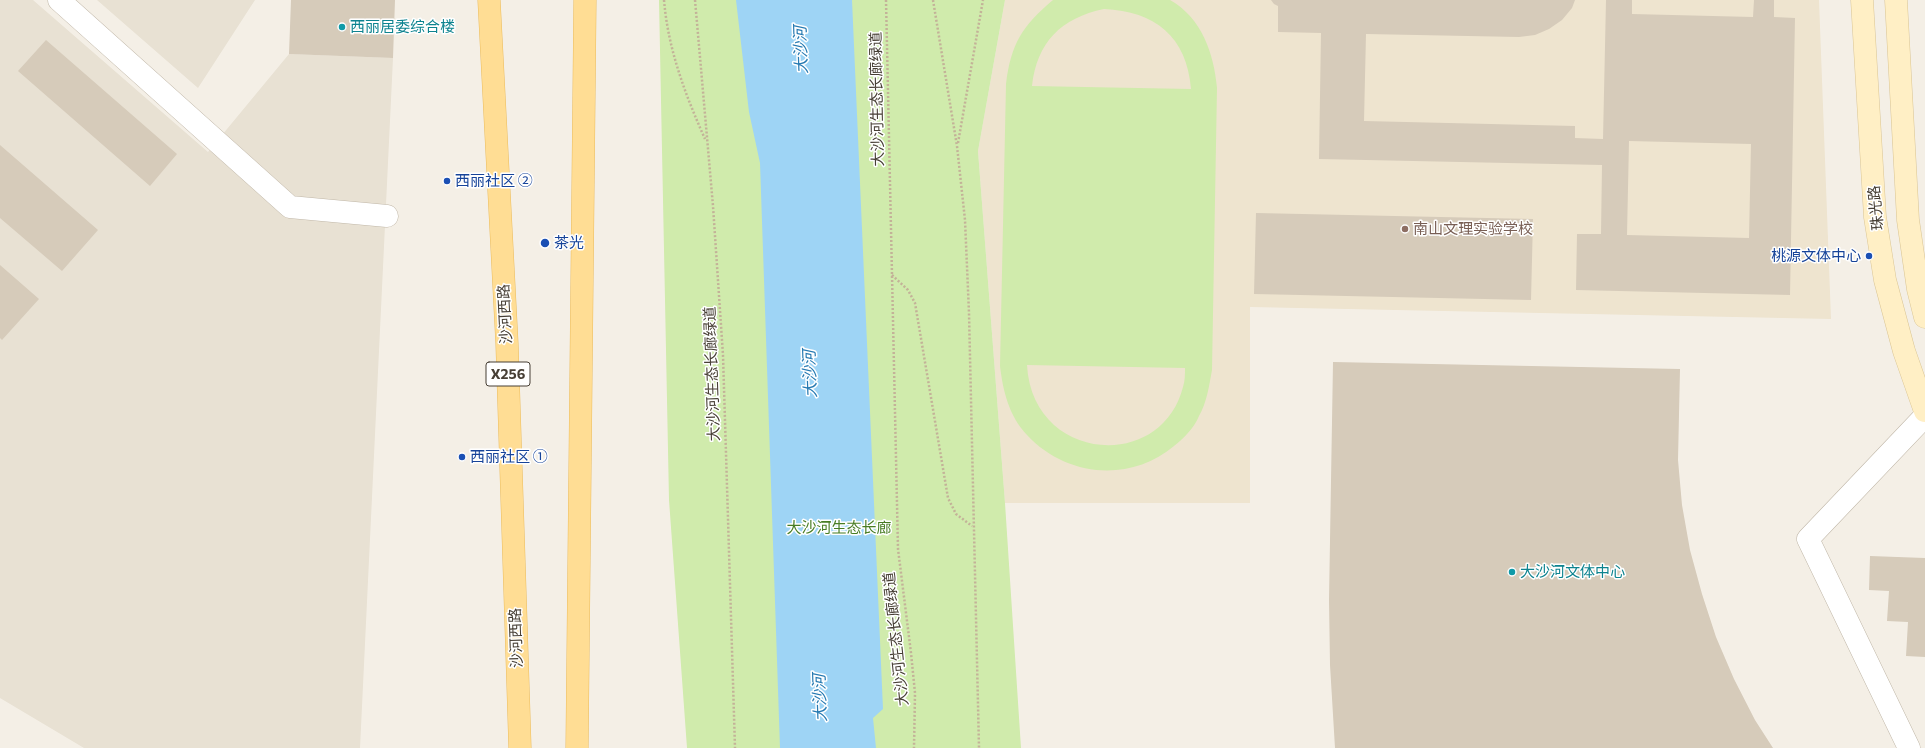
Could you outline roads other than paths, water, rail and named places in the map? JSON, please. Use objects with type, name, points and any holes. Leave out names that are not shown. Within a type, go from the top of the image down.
[{"type":"main road","name":"沙河西路","points":[[489,0],[507,344],[520,748]]},
{"type":"main road","points":[[576,748],[585,0]]},
{"type":"main road","name":"珠光路","points":[[1862,0],[1878,233],[1885,280],[1900,337],[1925,411]]},
{"type":"main road","name":"珠光路","points":[[1896,0],[1908,220],[1918,289],[1925,317]]},
{"type":"street","points":[[59,0],[290,207],[387,216]]},
{"type":"street","points":[[1909,748],[1808,540],[1925,416]]},
{"type":"water","name":"大沙河","points":[[736,0],[852,0],[883,709],[873,718],[876,748],[780,748],[760,163],[749,112]]},
{"type":"place","name":"西丽居委综合楼","points":[[342,27]]},
{"type":"place","name":"西丽社区 ②","points":[[447,181]]},
{"type":"place","name":"南山文理实验学校","points":[[1405,229]]},
{"type":"place","name":"茶光","points":[[545,243]]},
{"type":"place","name":"桃源文体中心","points":[[1869,256]]},
{"type":"place","name":"西丽社区 ①","points":[[462,457]]},
{"type":"place","name":"大沙河文体中心","points":[[1512,572]]},
{"type":"park label","name":"大沙河生态长廊","points":[[839,528]]}]
